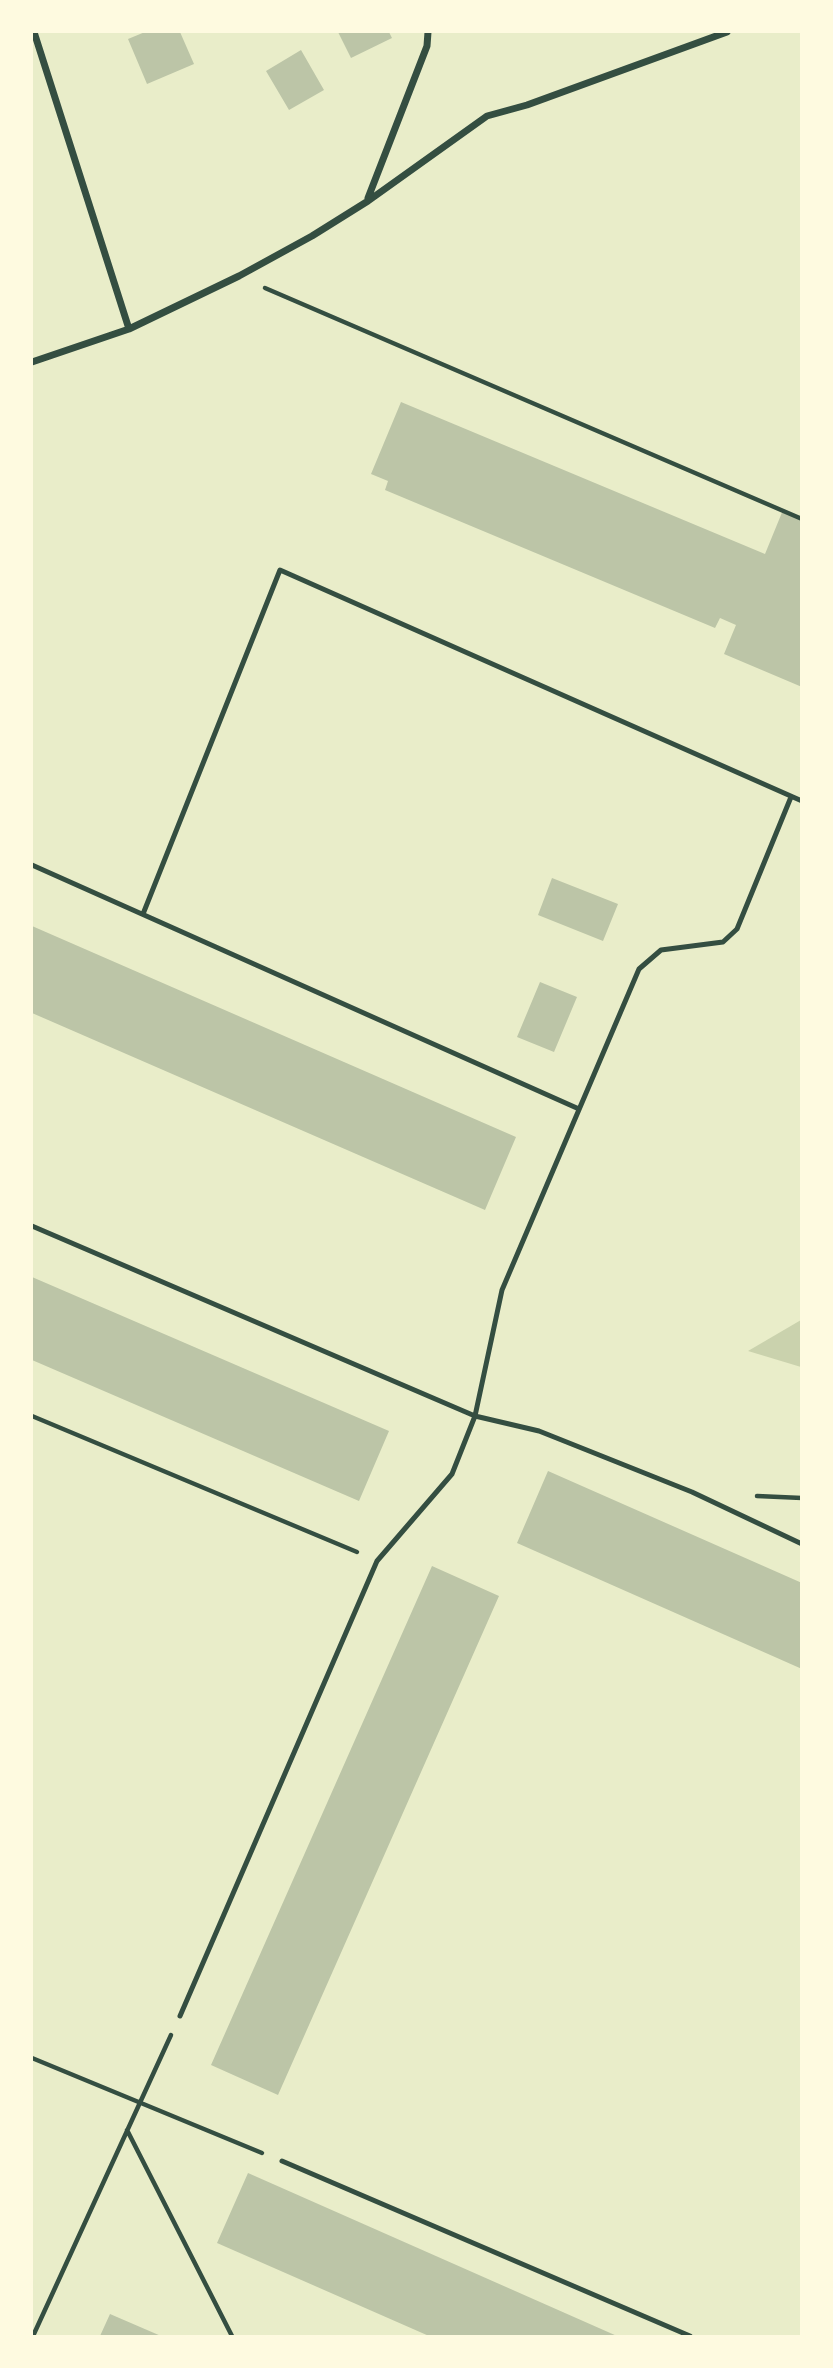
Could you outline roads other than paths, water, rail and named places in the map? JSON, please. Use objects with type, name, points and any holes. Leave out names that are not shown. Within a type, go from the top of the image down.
[{"type":"street","points":[[34,32],[129,329]]},
{"type":"street","points":[[368,201],[427,46],[428,32]]},
{"type":"street","points":[[32,362],[129,329],[239,276],[312,236],[368,201],[487,116],[527,105],[727,32]]},
{"type":"lane","points":[[143,914],[279,570],[802,802]]},
{"type":"lane","points":[[180,2016],[377,1561],[452,1474],[475,1416],[502,1290],[639,969],[661,950],[723,942],[737,929],[791,797]]},
{"type":"lane","points":[[32,865],[579,1109]]},
{"type":"lane","points":[[32,1226],[475,1416],[539,1431],[692,1492],[802,1544]]},
{"type":"lane","points":[[282,2161],[690,2336]]}]
